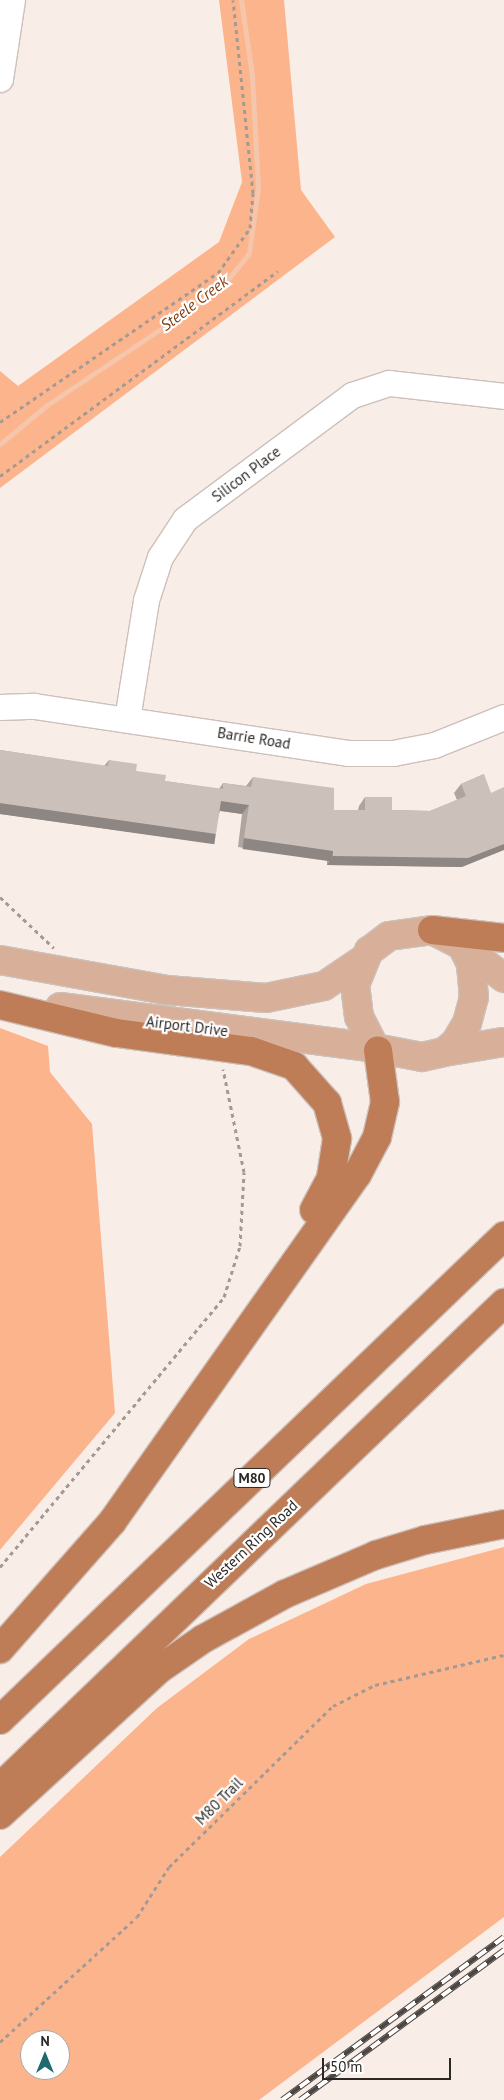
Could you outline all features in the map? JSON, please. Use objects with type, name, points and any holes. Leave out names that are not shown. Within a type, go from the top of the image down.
[{"type":"highway","points":[[432,930],[504,938]]},
{"type":"highway","points":[[0,1005],[108,1031],[219,1047],[282,1059],[307,1076],[327,1103],[338,1150],[324,1194],[218,1370]]},
{"type":"highway","points":[[0,1649],[112,1522],[369,1155],[385,1102],[376,1049]]},
{"type":"highway","name":"M80","points":[[0,1720],[504,1236]]},
{"type":"highway","name":"Western Ring Road","points":[[0,1787],[504,1303]]},
{"type":"highway","points":[[0,1816],[158,1670],[204,1638],[285,1594],[376,1555],[425,1540],[504,1524]]},
{"type":"main road","points":[[0,960],[168,990],[266,998],[324,986],[364,959],[389,936],[432,930],[462,946],[504,978]]},
{"type":"main road","points":[[444,1052],[460,1038],[474,1005],[472,971],[462,946]]},
{"type":"main road","points":[[364,959],[355,992],[362,1026],[376,1049],[408,1056],[504,1042]]},
{"type":"main road","name":"Airport Drive","points":[[0,993],[112,1016],[376,1049]]},
{"type":"street","points":[[0,79],[12,0]]},
{"type":"street","name":"Silicon Place","points":[[127,719],[146,600],[160,557],[185,519],[352,395],[389,383],[504,396]]},
{"type":"street","name":"Barrie Road","points":[[0,707],[34,706],[348,753],[393,753],[434,745],[504,717]]},
{"type":"path","points":[[0,422],[218,273],[250,228],[253,193],[233,0]]},
{"type":"path","points":[[0,476],[278,271]]},
{"type":"path","points":[[0,897],[59,952],[65,973]]},
{"type":"path","points":[[0,1567],[224,1297],[240,1246],[244,1172],[219,1047]]},
{"type":"path","name":"M80 Trail","points":[[0,2042],[137,1917],[169,1866],[333,1706],[375,1685],[504,1655]]},
{"type":"shaded area","points":[[219,0],[284,0],[301,190],[335,237],[0,488],[0,371],[18,386],[219,242],[242,182]]},
{"type":"shaded area","points":[[0,1028],[48,1046],[50,1072],[92,1124],[115,1413],[0,1550]]},
{"type":"shaded area","points":[[504,1547],[504,1917],[259,2100],[0,2100],[0,1857],[157,1708],[249,1639],[366,1584]]},
{"type":"building","points":[[0,750],[108,766],[109,760],[137,764],[136,771],[166,775],[165,781],[223,789],[223,783],[251,787],[253,777],[334,788],[334,810],[365,810],[365,797],[392,797],[392,810],[430,811],[466,796],[461,784],[484,774],[491,793],[504,787],[504,844],[468,858],[333,856],[333,851],[244,838],[249,805],[221,801],[216,834],[0,803]]},
{"type":"waterway","name":"Steele Creek","points":[[0,444],[47,405],[195,306],[225,283],[249,253],[258,187],[252,75],[241,0]]},
{"type":"railway","points":[[282,2100],[504,1937]]},
{"type":"railway","points":[[300,2100],[504,1950]]}]
